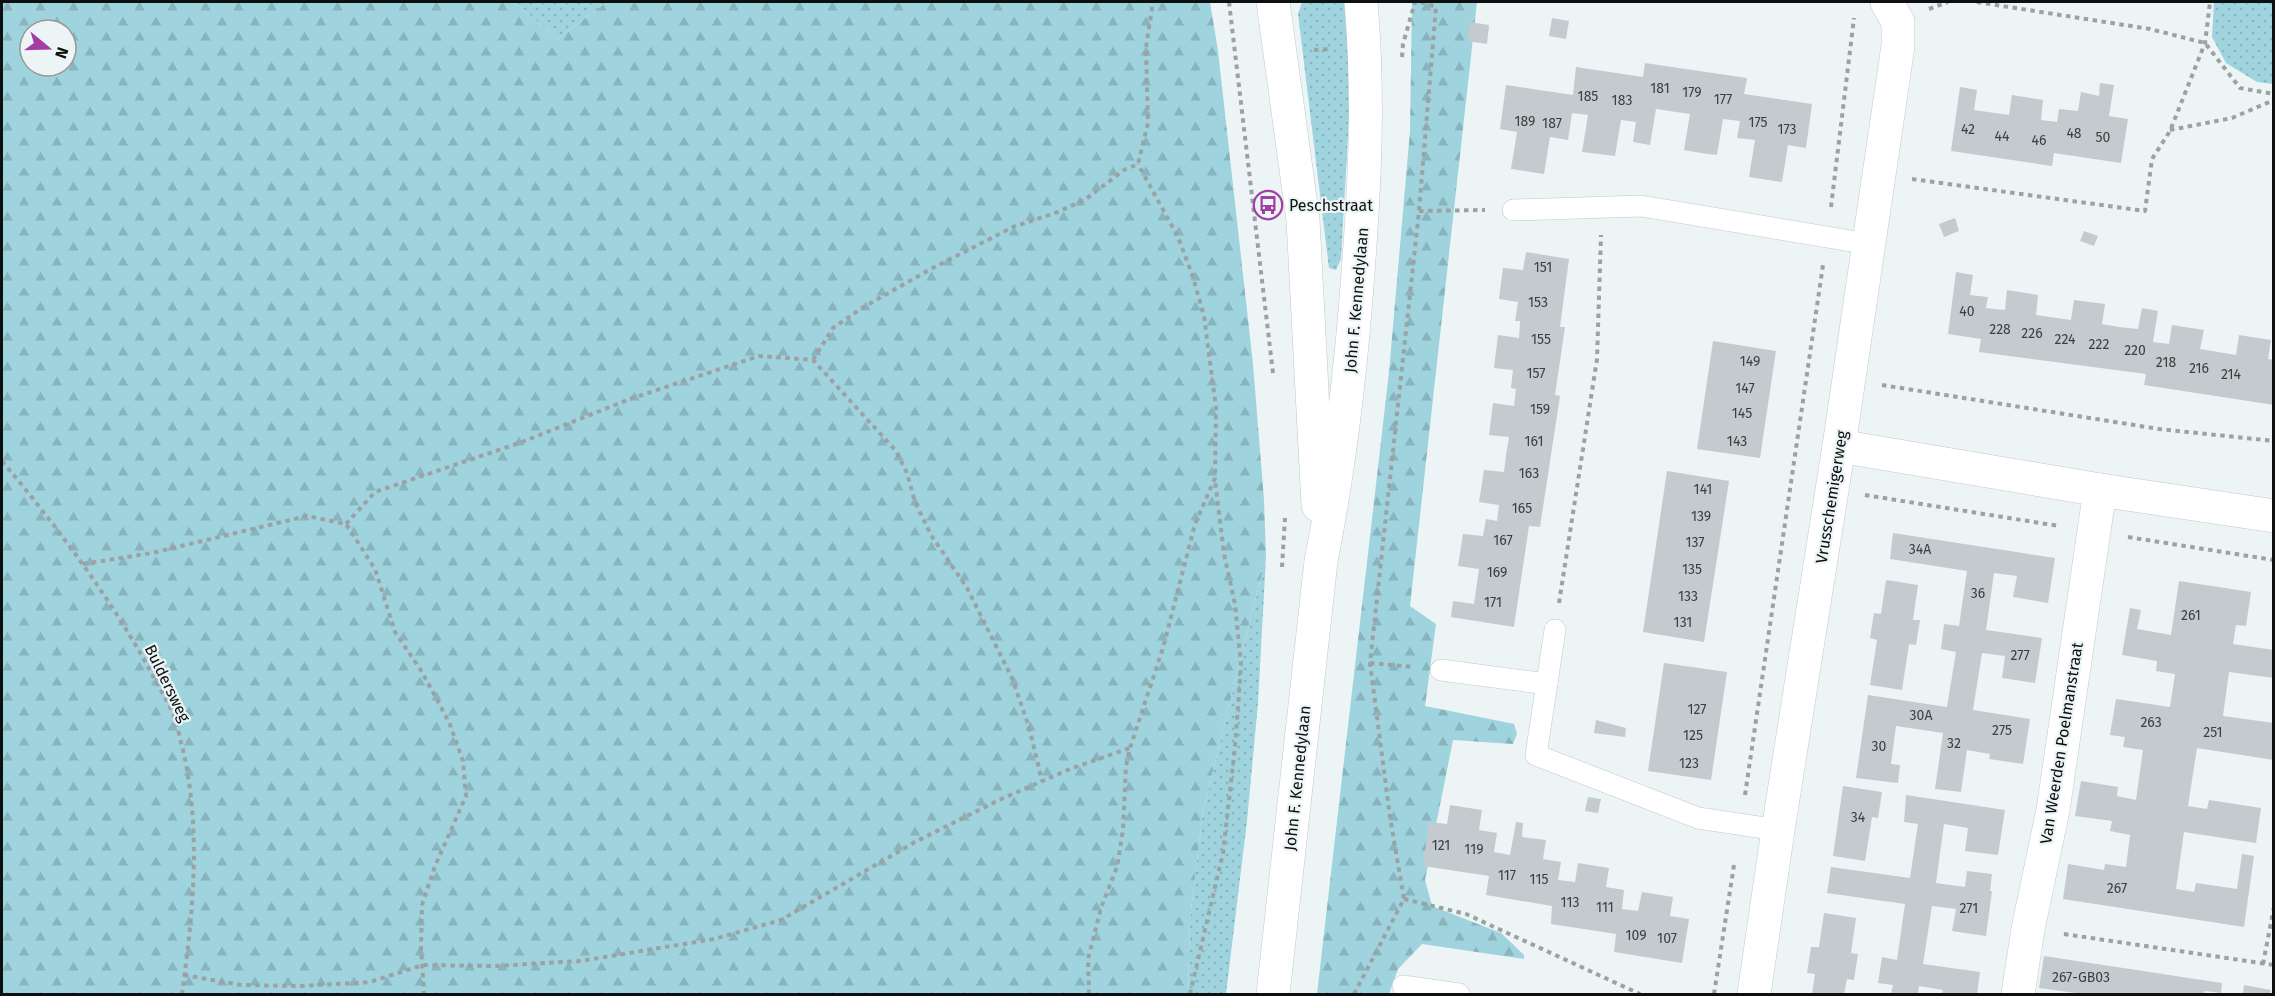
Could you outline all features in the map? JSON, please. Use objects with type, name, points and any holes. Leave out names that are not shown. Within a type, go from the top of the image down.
[{"type":"street","name":"John F. Kennedylaan","points":[[1273,2],[1303,220],[1321,561]]},
{"type":"street","name":"John F. Kennedylaan","points":[[1273,994],[1321,561],[1334,500],[1351,366],[1365,190],[1367,119],[1361,2]]},
{"type":"street","name":"Vrusschemigerweg","points":[[1755,994],[1778,830],[1899,46],[1898,22],[1887,2]]},
{"type":"street","points":[[1839,446],[2100,490],[2274,516]]},
{"type":"street","name":"Van Weerden Poelmanstraat","points":[[2018,994],[2028,929],[2053,810],[2100,490]]},
{"type":"lane","points":[[1513,210],[1641,207],[1869,244]]},
{"type":"lane","points":[[1555,630],[1536,755],[1698,818],[1778,830]]},
{"type":"lane","points":[[1441,670],[1547,684]]},
{"type":"lane","points":[[1403,986],[1459,994]]},
{"type":"path","points":[[1153,2],[1146,47],[1149,123],[1138,164],[1178,237],[1204,316],[1216,408],[1215,478],[1224,554],[1235,604],[1241,665],[1235,747],[1223,854],[1190,994]]},
{"type":"path","points":[[1229,2],[1273,375]]},
{"type":"path","points":[[1354,994],[1404,899],[1390,817],[1370,663],[1419,211],[1436,7],[1421,2]]},
{"type":"path","points":[[1977,2],[2150,29],[2205,43],[2240,88],[2274,94]]},
{"type":"path","points":[[1879,175],[2145,211],[2152,159],[2170,131],[2205,43],[2210,2]]},
{"type":"path","points":[[1714,994],[1827,237],[1855,13]]},
{"type":"path","points":[[1235,55],[1403,44]]},
{"type":"path","points":[[2170,131],[2232,118],[2274,100]]},
{"type":"path","points":[[813,360],[833,328],[862,308],[929,270],[1013,227],[1058,212],[1086,199],[1124,170],[1138,164]]},
{"type":"path","points":[[1555,630],[1597,359],[1602,207]]},
{"type":"path","points":[[1419,211],[1513,210]]},
{"type":"path","points":[[345,524],[375,492],[522,442],[630,399],[759,356],[813,360],[896,451],[907,473],[915,502],[927,527],[967,588],[1012,678],[1029,727],[1042,781]]},
{"type":"path","points":[[1849,379],[2159,429],[2274,441]]},
{"type":"path","name":"Buldersweg","points":[[2,461],[83,564],[131,635],[175,717],[187,767],[192,810],[194,893],[182,994]]},
{"type":"path","points":[[1089,994],[1088,959],[1101,908],[1117,867],[1123,830],[1126,766],[1130,748],[1163,648],[1192,534],[1215,478]]},
{"type":"path","points":[[1832,489],[2274,560]]},
{"type":"path","points":[[1282,570],[1285,510]]},
{"type":"path","points":[[83,564],[152,553],[307,516],[345,524],[375,569],[395,632],[422,672],[449,722],[463,761],[466,796],[435,866],[422,905],[424,994]]},
{"type":"path","points":[[1370,663],[1441,670]]},
{"type":"path","points":[[184,975],[241,985],[299,986],[370,981],[423,965],[494,966],[581,961],[714,939],[781,920],[915,842],[1042,781],[1130,748]]},
{"type":"path","points":[[1404,899],[1466,914],[1640,994]]},
{"type":"path","points":[[2264,964],[2274,907]]},
{"type":"path","points":[[2028,929],[2274,965]]},
{"type":"green space","points":[[2,2],[515,2],[557,39],[607,2],[1210,2],[1218,51],[1253,364],[1264,500],[1266,557],[1203,811],[1190,919],[1188,994],[2,994]]},
{"type":"green space","points":[[515,2],[607,2],[557,39]]},
{"type":"green space","points":[[1302,2],[1345,2],[1351,84],[1341,259],[1336,270],[1329,268],[1298,14]]},
{"type":"green space","points":[[1412,2],[1477,2],[1410,606],[1436,624],[1425,706],[1514,724],[1517,734],[1513,744],[1453,740],[1425,880],[1432,906],[1501,933],[1524,955],[1524,959],[1422,944],[1398,969],[1389,994],[1317,994],[1389,372],[1410,131]]},
{"type":"green space","points":[[2214,2],[2273,2],[2273,84],[2257,82],[2226,63],[2212,37]]},
{"type":"green space","points":[[1266,557],[1258,703],[1247,821],[1226,994],[1188,994],[1190,919],[1203,811]]},
{"type":"building","points":[[1552,18],[1569,21],[1566,39],[1549,36]]},
{"type":"building","points":[[1470,22],[1489,25],[1487,44],[1468,41]]},
{"type":"building","points":[[1645,63],[1747,78],[1744,94],[1812,104],[1806,148],[1788,145],[1782,182],[1749,177],[1755,140],[1737,138],[1740,121],[1723,119],[1717,155],[1701,153],[1684,150],[1690,114],[1656,109],[1650,145],[1633,142],[1636,122],[1621,120],[1615,156],[1582,152],[1588,115],[1572,113],[1568,140],[1550,137],[1544,174],[1511,169],[1517,132],[1500,129],[1506,85],[1573,95],[1576,67],[1643,77]]},
{"type":"building","points":[[2100,83],[2114,85],[2109,116],[2128,119],[2121,163],[2054,153],[2052,166],[1951,151],[1960,87],[1977,90],[1974,110],[2009,115],[2012,95],[2043,100],[2041,120],[2057,122],[2059,109],[2078,111],[2081,92],[2099,96]]},
{"type":"building","points":[[1955,218],[1959,231],[1944,237],[1939,224]]},
{"type":"building","points":[[2084,231],[2098,236],[2094,246],[2080,241]]},
{"type":"building","points":[[1526,252],[1569,259],[1560,327],[1565,327],[1555,395],[1560,396],[1540,527],[1529,526],[1514,627],[1451,617],[1453,601],[1474,604],[1479,569],[1458,566],[1463,534],[1483,536],[1486,519],[1497,521],[1499,505],[1479,502],[1484,470],[1504,472],[1509,437],[1489,435],[1493,403],[1514,406],[1516,389],[1511,388],[1513,370],[1494,368],[1498,335],[1519,338],[1520,321],[1515,321],[1518,302],[1499,299],[1503,268],[1523,270]]},
{"type":"building","points":[[1956,272],[1973,275],[1970,295],[1988,297],[1986,308],[2005,310],[2007,290],[2038,295],[2036,315],[2071,320],[2074,300],[2105,304],[2102,324],[2119,327],[2138,329],[2142,308],[2158,311],[2153,342],[2169,344],[2172,325],[2204,330],[2200,349],[2236,355],[2239,335],[2271,340],[2268,359],[2274,360],[2274,405],[2144,385],[2146,374],[1979,352],[1981,339],[1948,334]]},
{"type":"building","points":[[1713,341],[1776,351],[1760,458],[1697,449]]},
{"type":"building","points":[[1667,471],[1729,481],[1704,642],[1643,632]]},
{"type":"building","points":[[1893,533],[2055,558],[2048,603],[2013,597],[2017,576],[1994,573],[1986,630],[2042,638],[2035,683],[2002,678],[2005,656],[1982,653],[1973,710],[2030,719],[2023,764],[1989,759],[1990,754],[1967,750],[1961,792],[1935,789],[1943,733],[1896,726],[1891,764],[1900,765],[1898,783],[1856,778],[1868,695],[1947,707],[1956,652],[1941,649],[1944,624],[1959,626],[1967,571],[1890,559]]},
{"type":"building","points":[[1886,580],[1918,585],[1913,620],[1920,620],[1916,645],[1909,644],[1902,690],[1870,685],[1877,640],[1870,638],[1874,613],[1881,614]]},
{"type":"building","points":[[2179,581],[2251,592],[2246,626],[2236,625],[2233,644],[2274,650],[2274,678],[2229,672],[2223,716],[2274,723],[2274,760],[2197,748],[2188,806],[2207,809],[2209,800],[2261,808],[2256,843],[2184,832],[2176,889],[2194,892],[2196,883],[2237,889],[2242,854],[2254,856],[2244,927],[2063,899],[2068,864],[2104,870],[2105,864],[2126,867],[2130,835],[2110,831],[2112,821],[2075,816],[2081,781],[2118,787],[2117,796],[2136,800],[2143,750],[2123,747],[2125,737],[2110,735],[2116,699],[2170,707],[2175,674],[2156,671],[2157,661],[2122,655],[2130,608],[2141,610],[2137,629],[2171,635]]},
{"type":"building","points":[[1664,663],[1727,672],[1711,780],[1648,771]]},
{"type":"building","points":[[1596,720],[1626,728],[1625,737],[1594,733]]},
{"type":"building","points":[[1843,786],[1882,792],[1878,818],[1872,817],[1865,861],[1833,856]]},
{"type":"building","points":[[1906,795],[2005,810],[1998,855],[1965,851],[1968,828],[1944,824],[1936,883],[1965,887],[1967,871],[1992,874],[1986,936],[1952,931],[1956,909],[1932,906],[1923,964],[1980,972],[1977,994],[1942,994],[1943,990],[1919,986],[1918,994],[1891,994],[1893,985],[1878,983],[1882,957],[1897,960],[1905,904],[1827,893],[1831,867],[1910,878],[1918,824],[1904,822]]},
{"type":"building","points":[[1588,797],[1601,799],[1598,813],[1585,811]]},
{"type":"building","points":[[1450,805],[1482,810],[1479,830],[1497,833],[1494,852],[1510,855],[1516,822],[1523,823],[1522,837],[1546,840],[1543,859],[1561,862],[1558,880],[1575,882],[1578,863],[1609,868],[1606,887],[1624,890],[1622,909],[1638,911],[1642,892],[1673,897],[1670,916],[1689,919],[1682,963],[1614,952],[1616,934],[1551,924],[1552,906],[1486,895],[1489,876],[1423,866],[1429,822],[1447,824]]},
{"type":"building","points":[[1824,913],[1856,918],[1851,953],[1858,954],[1854,980],[1847,979],[1844,994],[1812,994],[1815,974],[1807,973],[1811,947],[1819,947]]},
{"type":"building","points":[[2044,956],[2222,983],[2221,993],[2205,991],[2204,994],[2083,994],[2039,988]]},
{"type":"building","points":[[2244,985],[2271,990],[2270,994],[2243,994]]},
{"type":"place","name":"Peschstraat","points":[[1268,205]]}]
